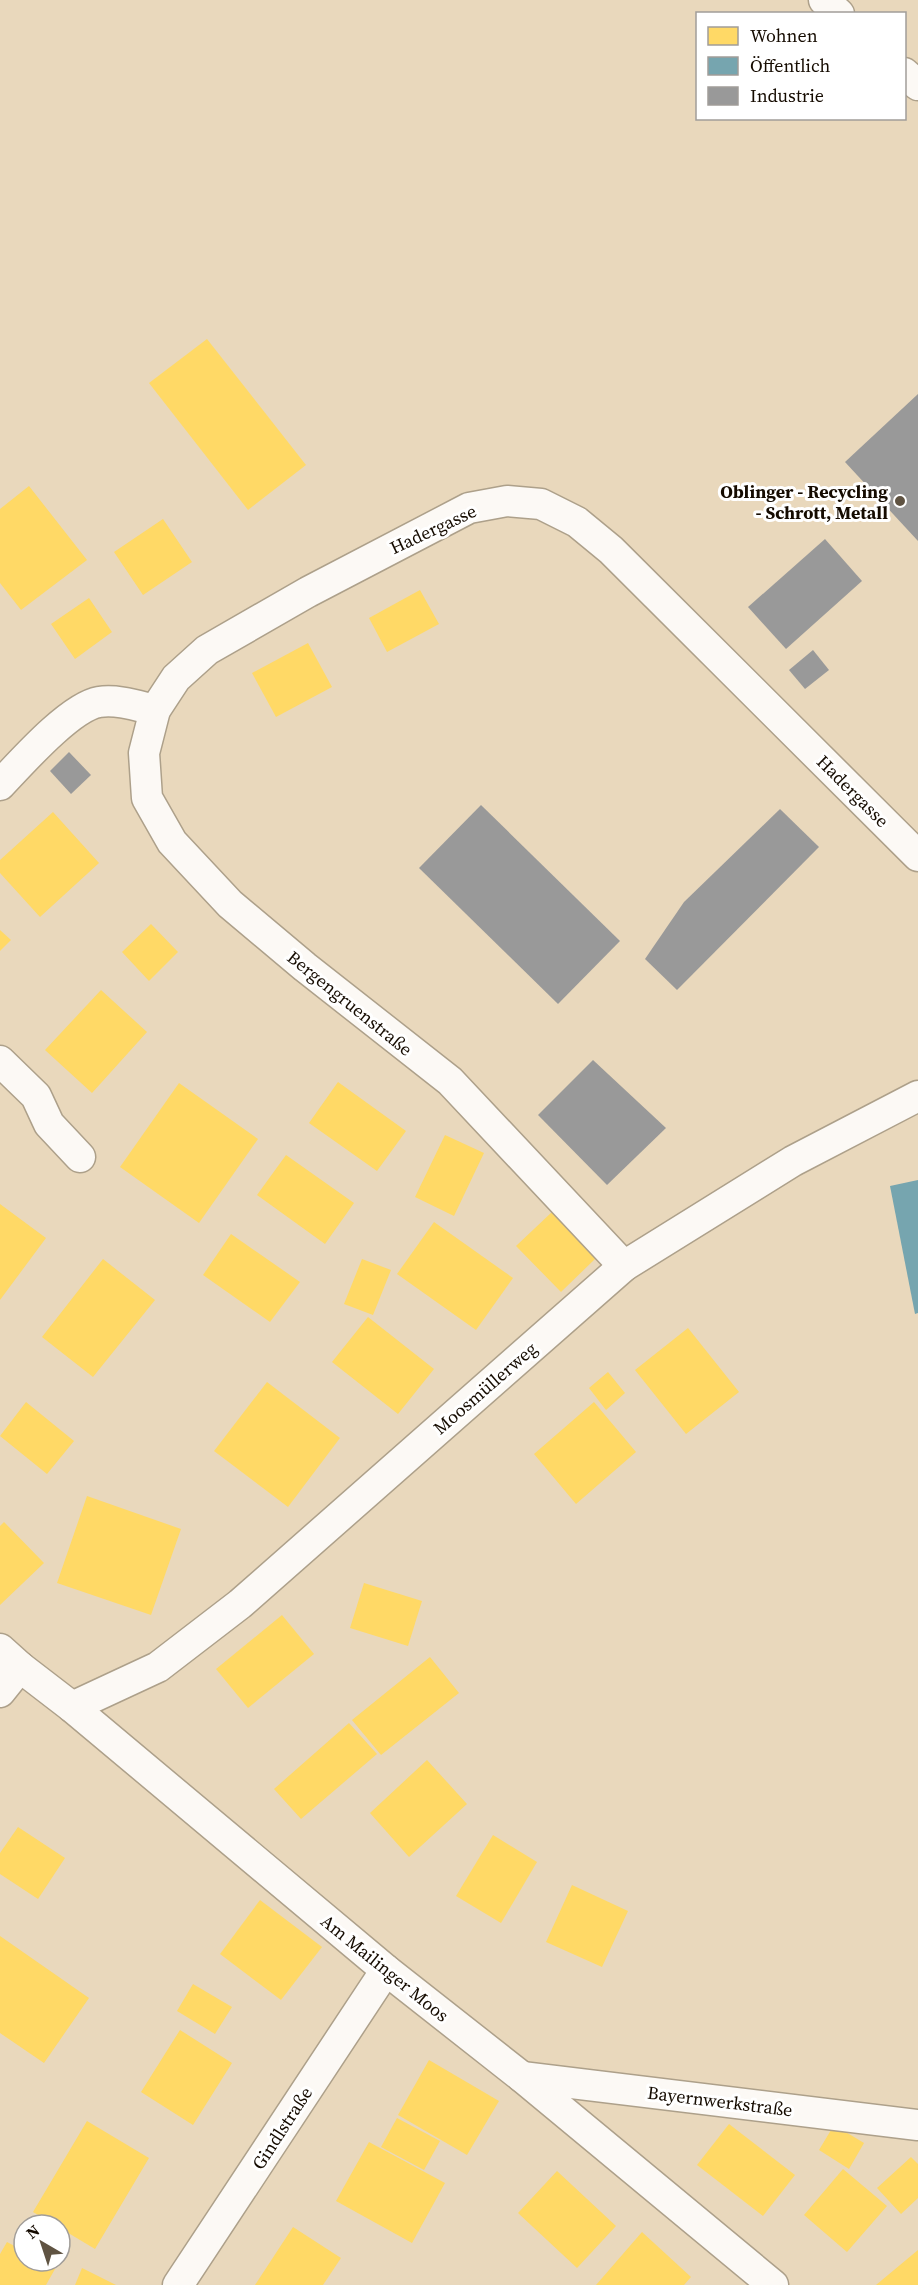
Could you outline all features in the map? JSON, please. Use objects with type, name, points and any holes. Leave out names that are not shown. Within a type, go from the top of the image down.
[{"type":"street","points":[[824,0],[837,12]]},
{"type":"street","points":[[906,75],[918,85]]},
{"type":"street","name":"Hadergasse","points":[[155,710],[176,678],[207,650],[308,592],[433,525],[469,508],[507,501],[541,504],[577,522],[611,550],[918,856]]},
{"type":"street","points":[[0,785],[68,717],[99,702],[128,704],[155,710]]},
{"type":"street","name":"Bergengruenstraße","points":[[155,710],[144,753],[147,798],[172,842],[230,904],[304,967],[450,1082],[624,1266]]},
{"type":"street","points":[[0,1061],[36,1096],[49,1124],[80,1157]]},
{"type":"street","name":"Moosmüllerweg","points":[[72,1707],[158,1667],[240,1604],[624,1266],[793,1161],[918,1096]]},
{"type":"street","points":[[0,1692],[10,1658]]},
{"type":"street","name":"Am Mailinger Moos","points":[[10,1658],[72,1707],[386,1970],[522,2077],[773,2285]]},
{"type":"street","name":"Gindlstraße","points":[[178,2285],[386,1970]]},
{"type":"street","name":"Bayernwerkstraße","points":[[522,2077],[918,2126]]},
{"type":"building: Wohnen","points":[[207,339],[306,465],[248,510],[149,383]]},
{"type":"building: Wohnen","points":[[29,486],[87,560],[21,610],[0,583],[0,509]]},
{"type":"building: Wohnen","points":[[163,519],[192,562],[143,595],[114,552]]},
{"type":"building: Wohnen","points":[[420,590],[439,624],[387,652],[369,618]]},
{"type":"building: Wohnen","points":[[89,598],[112,632],[75,659],[51,624]]},
{"type":"building: Wohnen","points":[[308,643],[332,687],[276,717],[252,673]]},
{"type":"building: Wohnen","points":[[53,812],[99,863],[40,917],[0,873],[0,860]]},
{"type":"building: Wohnen","points":[[151,924],[178,952],[149,981],[122,952]]},
{"type":"building: Wohnen","points":[[0,930],[11,940],[0,951]]},
{"type":"building: Wohnen","points":[[101,990],[147,1032],[92,1093],[45,1050]]},
{"type":"building: Wohnen","points":[[338,1082],[406,1131],[377,1171],[309,1123]]},
{"type":"building: Wohnen","points":[[179,1083],[258,1139],[199,1223],[120,1167]]},
{"type":"building: Wohnen","points":[[445,1135],[484,1153],[454,1216],[415,1197]]},
{"type":"building: Wohnen","points":[[286,1155],[354,1203],[325,1244],[257,1195]]},
{"type":"building: Wohnen","points":[[0,1204],[46,1238],[0,1300]]},
{"type":"building: Wohnen","points":[[552,1212],[596,1258],[561,1292],[516,1246]]},
{"type":"building: Wohnen","points":[[434,1222],[513,1278],[476,1330],[397,1274]]},
{"type":"building: Wohnen","points":[[231,1234],[300,1282],[270,1322],[203,1275]]},
{"type":"building: Wohnen","points":[[103,1259],[155,1300],[93,1377],[42,1337]]},
{"type":"building: Wohnen","points":[[362,1259],[391,1270],[373,1315],[344,1304]]},
{"type":"building: Wohnen","points":[[368,1317],[434,1369],[398,1414],[332,1362]]},
{"type":"building: Wohnen","points":[[688,1328],[739,1392],[686,1434],[635,1370]]},
{"type":"building: Wohnen","points":[[608,1372],[625,1393],[606,1410],[589,1388]]},
{"type":"building: Wohnen","points":[[267,1382],[340,1438],[288,1507],[214,1451]]},
{"type":"building: Wohnen","points":[[26,1402],[74,1441],[47,1474],[0,1436]]},
{"type":"building: Wohnen","points":[[594,1402],[636,1452],[576,1504],[534,1454]]},
{"type":"building: Wohnen","points":[[87,1496],[181,1529],[151,1615],[57,1583]]},
{"type":"building: Wohnen","points":[[4,1522],[44,1563],[0,1605],[0,1526]]},
{"type":"building: Wohnen","points":[[364,1583],[422,1601],[408,1646],[350,1628]]},
{"type":"building: Wohnen","points":[[282,1615],[314,1654],[248,1708],[216,1669]]},
{"type":"building: Wohnen","points":[[430,1657],[459,1693],[381,1755],[352,1720]]},
{"type":"building: Wohnen","points":[[349,1723],[377,1754],[301,1819],[274,1789]]},
{"type":"building: Wohnen","points":[[427,1760],[467,1804],[409,1857],[370,1813]]},
{"type":"building: Wohnen","points":[[18,1827],[65,1858],[38,1899],[0,1874],[0,1853]]},
{"type":"building: Wohnen","points":[[493,1835],[537,1862],[501,1923],[456,1896]]},
{"type":"building: Wohnen","points":[[572,1885],[628,1911],[602,1967],[546,1942]]},
{"type":"building: Wohnen","points":[[260,1900],[322,1947],[281,2000],[220,1954]]},
{"type":"building: Wohnen","points":[[0,1936],[89,1998],[44,2063],[0,2033]]},
{"type":"building: Wohnen","points":[[193,1984],[232,2007],[215,2034],[177,2011]]},
{"type":"building: Wohnen","points":[[180,2030],[232,2063],[193,2125],[141,2092]]},
{"type":"building: Wohnen","points":[[429,2060],[499,2101],[467,2155],[398,2115]]},
{"type":"building: Wohnen","points":[[397,2118],[440,2141],[424,2170],[381,2147]]},
{"type":"building: Wohnen","points":[[87,2121],[149,2158],[95,2249],[72,2235],[72,2213],[33,2212]]},
{"type":"building: Wohnen","points":[[729,2124],[795,2175],[763,2216],[697,2165]]},
{"type":"building: Wohnen","points":[[834,2125],[864,2143],[849,2169],[819,2150]]},
{"type":"building: Wohnen","points":[[369,2142],[445,2183],[412,2243],[336,2201]]},
{"type":"building: Wohnen","points":[[911,2157],[918,2164],[918,2198],[901,2214],[877,2188]]},
{"type":"building: Wohnen","points":[[843,2169],[887,2206],[847,2252],[804,2215]]},
{"type":"building: Wohnen","points":[[557,2171],[616,2226],[577,2268],[518,2213]]},
{"type":"building: Wohnen","points":[[293,2227],[341,2258],[323,2285],[255,2285]]},
{"type":"building: Wohnen","points":[[642,2232],[691,2277],[684,2285],[596,2285]]},
{"type":"building: Wohnen","points":[[7,2242],[12,2245],[12,2273],[53,2273],[46,2285],[0,2285],[0,2254]]},
{"type":"building: Wohnen","points":[[918,2250],[918,2285],[876,2285]]},
{"type":"building: Wohnen","points":[[82,2268],[116,2285],[75,2285]]},
{"type":"building: Öffentlich","points":[[918,1180],[918,1313],[915,1314],[890,1186]]},
{"type":"building: Industrie","name":"Oblinger - Recycling - Schrott, Metall","points":[[918,394],[918,541],[845,462]]},
{"type":"building: Industrie","points":[[825,539],[862,581],[786,649],[748,607]]},
{"type":"building: Industrie","points":[[813,650],[829,670],[805,689],[789,670]]},
{"type":"building: Industrie","points":[[69,752],[91,775],[71,794],[50,771]]},
{"type":"building: Industrie","points":[[481,805],[620,941],[558,1004],[419,868]]},
{"type":"building: Industrie","points":[[780,809],[819,847],[677,990],[645,959],[684,902]]},
{"type":"building: Industrie","points":[[593,1060],[666,1128],[607,1185],[538,1115]]},
{"type":"place","name":"Oblinger - Recycling - Schrott, Metall","points":[[900,501]]}]
